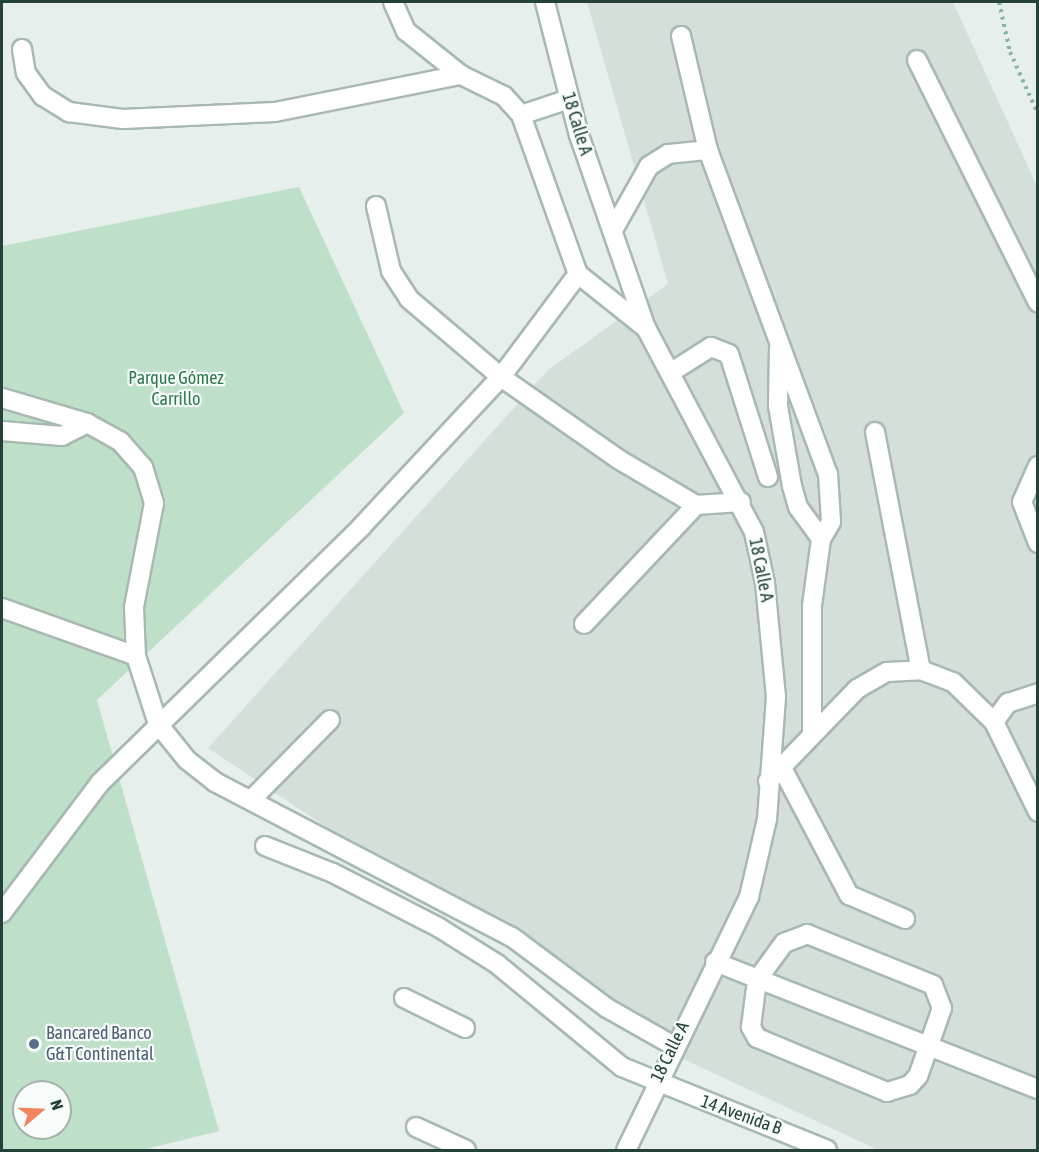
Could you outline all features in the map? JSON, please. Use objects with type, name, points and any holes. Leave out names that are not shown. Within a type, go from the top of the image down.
[{"type":"street","points":[[393,2],[406,31],[461,75],[504,96],[521,115],[578,274],[646,328]]},
{"type":"street","name":"18 Calle A","points":[[545,2],[569,99],[646,328],[673,371],[741,502],[763,573],[771,631],[776,698],[768,781],[767,819],[749,897],[654,1083],[626,1150]]},
{"type":"street","points":[[681,36],[708,150],[828,474],[833,505],[821,539],[812,606],[812,735]]},
{"type":"street","points":[[22,50],[26,73],[43,96],[69,112],[123,119],[275,112],[461,75]]},
{"type":"street","points":[[917,60],[1038,303]]},
{"type":"street","points":[[521,115],[569,99]]},
{"type":"street","points":[[613,230],[649,166],[668,154],[708,150]]},
{"type":"street","points":[[376,206],[392,271],[409,299],[501,377],[618,459],[696,505],[741,502]]},
{"type":"street","points":[[2,913],[100,783],[361,527],[501,377],[578,274]]},
{"type":"street","points":[[780,343],[778,406],[792,486],[798,507],[821,539]]},
{"type":"street","points":[[673,371],[711,347],[729,354],[768,477]]},
{"type":"street","points":[[2,398],[87,423],[120,441],[144,467],[154,503],[134,607],[136,656],[158,724],[215,782],[252,799],[512,937],[607,1008],[672,1046]]},
{"type":"street","points":[[2,431],[62,436],[87,423]]},
{"type":"street","points":[[875,432],[921,670]]},
{"type":"street","points":[[1038,466],[1022,502],[1038,543]]},
{"type":"street","points":[[584,624],[696,505]]},
{"type":"street","points":[[2,608],[136,656]]},
{"type":"street","points":[[768,781],[871,679],[921,670],[953,682],[994,722],[1038,812]]},
{"type":"street","points":[[994,722],[1008,704],[1038,693]]},
{"type":"street","points":[[252,799],[330,720]]},
{"type":"street","points":[[782,768],[849,896],[905,919]]},
{"type":"street","name":"14 Avenida B","points":[[265,846],[333,873],[438,927],[497,964],[622,1067],[654,1083],[827,1150]]},
{"type":"street","points":[[807,934],[923,977],[942,1008],[929,1048],[910,1085],[887,1092],[768,1046],[751,1027],[757,980],[784,943],[807,934]]},
{"type":"street","points":[[715,963],[1038,1089]]},
{"type":"street","points":[[404,998],[465,1028]]},
{"type":"street","points":[[416,1127],[466,1150]]},
{"type":"path","points":[[999,2],[1010,52],[1038,114]]},
{"type":"shaded area","points":[[587,2],[953,2],[1037,186],[1037,1150],[878,1150],[651,1044],[208,748],[548,370],[668,284]]},
{"type":"green space","name":"Parque Gómez Carrillo","points":[[299,187],[404,413],[97,700],[219,1131],[142,1150],[2,1150],[2,246]]},
{"type":"place","name":"Bancared Banco G&T Continental","points":[[34,1044]]}]
